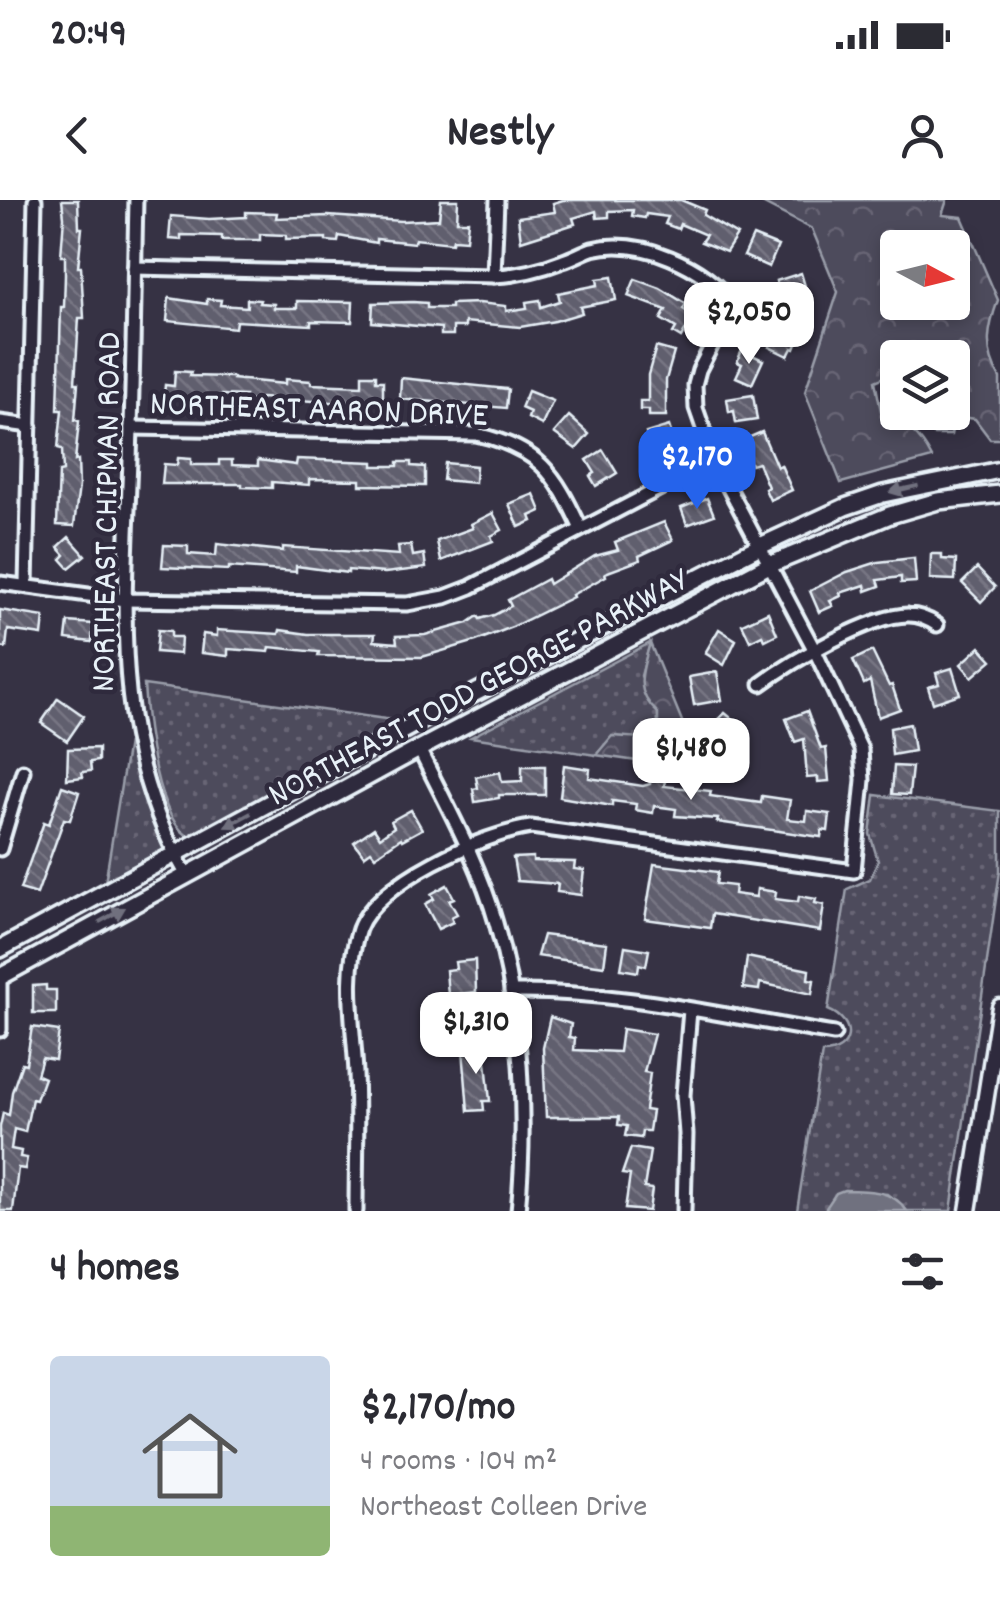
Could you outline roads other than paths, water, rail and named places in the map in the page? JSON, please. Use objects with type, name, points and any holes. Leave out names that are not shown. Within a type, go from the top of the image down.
[{"type":"main road","points":[[0,950],[413,724],[758,546],[883,494],[1000,470]]},
{"type":"main road","name":"NORTHEAST TODD GEORGE PARKWAY","points":[[0,977],[419,749],[769,565],[906,510],[938,501],[1000,494]]},
{"type":"street","points":[[26,586],[34,200]]},
{"type":"street","name":"NORTHEAST CHIPMAN ROAD","points":[[136,200],[126,676],[139,762],[186,874]]},
{"type":"street","points":[[494,276],[497,200]]},
{"type":"street","points":[[134,268],[494,276],[525,274],[592,249],[646,249],[668,257],[722,290],[733,304],[706,350],[695,385],[696,408],[714,460],[815,651],[861,749],[863,780],[854,871],[530,827],[503,831],[467,846],[383,893],[359,928],[351,976],[356,1211]]},
{"type":"street","points":[[0,422],[30,426]]},
{"type":"street","name":"NORTHEAST AARON DRIVE","points":[[131,428],[476,434],[508,441],[538,460],[565,493],[581,529]]},
{"type":"street","points":[[0,583],[125,600],[407,604],[426,601],[471,587],[714,460]]},
{"type":"street","points":[[761,684],[815,651],[880,620],[905,614],[923,616],[938,625]]},
{"type":"street","points":[[419,749],[467,846],[496,924],[511,992],[522,1094],[523,1165],[518,1211]]},
{"type":"street","points":[[0,849],[23,770]]},
{"type":"street","points":[[0,977],[0,1030]]},
{"type":"street","points":[[511,992],[554,991],[834,1034]]},
{"type":"street","points":[[968,1211],[1000,1007]]},
{"type":"street","points":[[684,1211],[684,1060],[690,1010]]},
{"type":"water","points":[[844,1190],[888,1195],[907,1211],[824,1211],[836,1193]]}]
